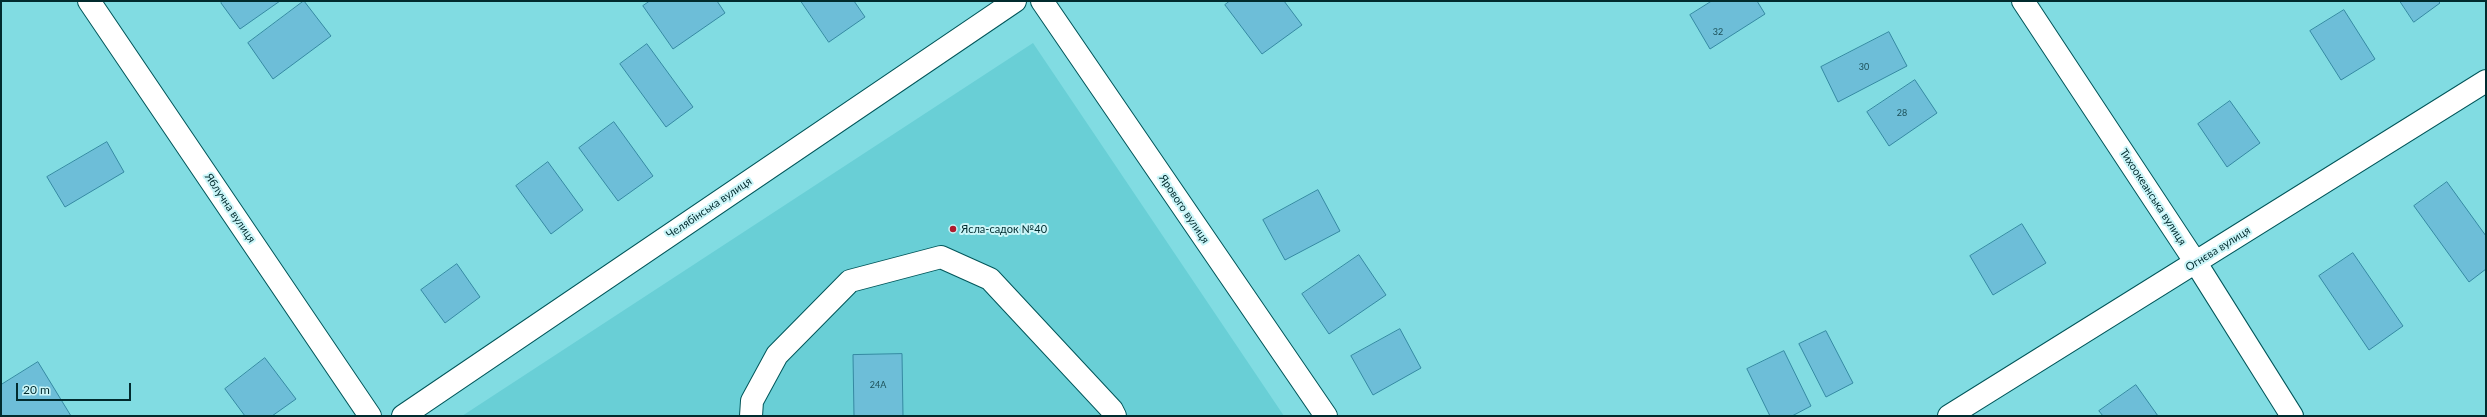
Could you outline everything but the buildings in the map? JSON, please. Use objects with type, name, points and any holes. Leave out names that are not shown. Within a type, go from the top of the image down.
[{"type":"street","name":"Яблучна вулиця","points":[[89,1],[370,416]]},
{"type":"street","name":"Челябінська вулиця","points":[[403,416],[1015,1]]},
{"type":"street","name":"Ярового вулиця","points":[[1042,1],[1326,416]]},
{"type":"street","name":"Тихоокеанська вулиця","points":[[2023,1],[2196,263],[2292,416]]},
{"type":"street","name":"Огнєва вулиця","points":[[1949,416],[2486,81]]},
{"type":"street","points":[[751,416],[752,400],[777,354],[850,281],[941,258],[990,279],[1112,410],[1115,416]]},
{"type":"shaded area","name":"Ясла-садок №40","points":[[1033,43],[1284,416],[462,416]]},
{"type":"place","name":"Ясла-садок №40","points":[[953,229]]}]
